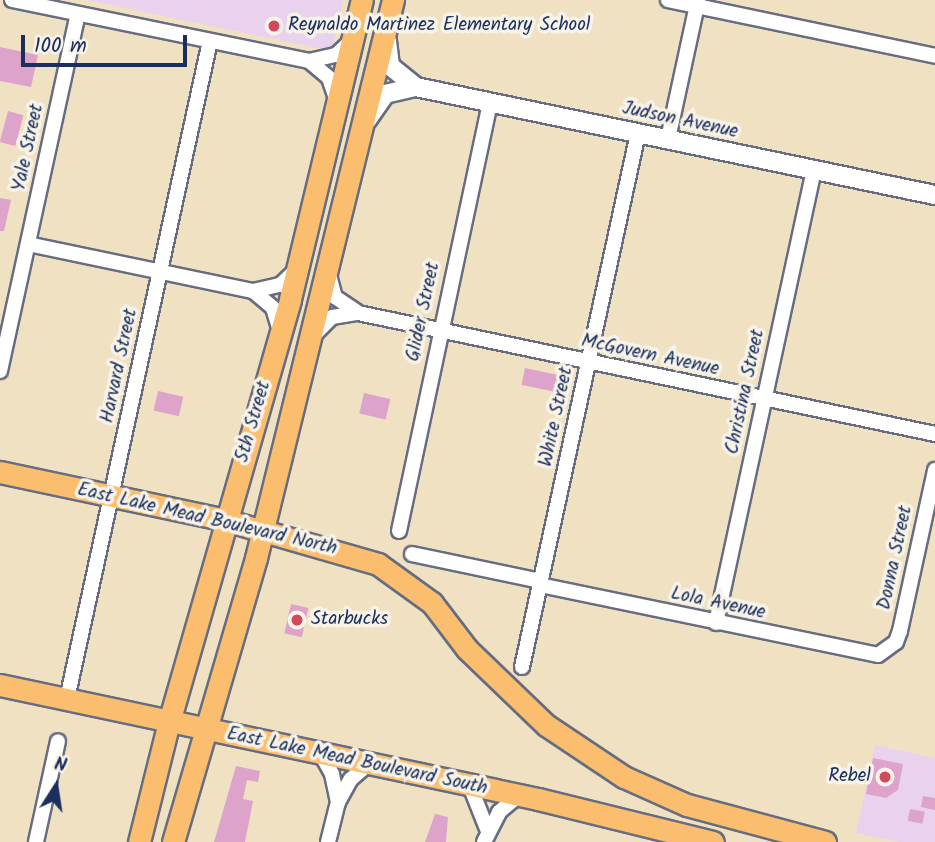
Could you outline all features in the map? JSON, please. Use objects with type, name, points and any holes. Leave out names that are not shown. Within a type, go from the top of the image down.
[{"type":"main road","name":"5th Street","points":[[139,842],[169,722],[297,268],[362,0]]},
{"type":"main road","name":"5th Street","points":[[173,842],[263,531],[366,123],[393,0]]},
{"type":"main road","name":"East Lake Mead Boulevard North","points":[[0,472],[225,520],[342,551],[405,581],[432,603],[482,666],[546,725],[624,777],[687,805],[825,842]]},
{"type":"main road","name":"East Lake Mead Boulevard South","points":[[0,685],[207,732],[518,796],[713,842]]},
{"type":"street","points":[[12,0],[309,61],[336,55],[353,37]]},
{"type":"street","points":[[668,0],[697,3],[935,56]]},
{"type":"street","points":[[668,139],[697,3]]},
{"type":"street","name":"Yale Street","points":[[0,371],[78,14]]},
{"type":"street","name":"Judson Avenue","points":[[387,29],[390,66],[416,87]]},
{"type":"street","name":"Harvard Street","points":[[67,699],[210,41]]},
{"type":"street","points":[[309,61],[332,82],[337,109]]},
{"type":"street","name":"Judson Avenue","points":[[366,123],[385,94],[416,87],[935,195]]},
{"type":"street","name":"Glider Street","points":[[399,531],[490,102]]},
{"type":"street","name":"White Street","points":[[522,667],[638,133]]},
{"type":"street","name":"Christina Street","points":[[716,623],[814,170]]},
{"type":"street","points":[[28,244],[253,291],[280,285],[297,268]]},
{"type":"street","points":[[329,272],[335,297],[358,313]]},
{"type":"street","points":[[253,291],[274,308],[280,332]]},
{"type":"street","points":[[309,341],[332,317],[358,313]]},
{"type":"street","name":"McGovern Avenue","points":[[358,313],[935,434]]},
{"type":"street","name":"Donna Street","points":[[888,650],[900,631],[935,470]]},
{"type":"street","name":"Lola Avenue","points":[[412,554],[865,654],[888,650]]},
{"type":"street","points":[[36,842],[58,741]]},
{"type":"street","points":[[321,754],[332,774],[338,802]]},
{"type":"street","points":[[328,842],[338,802],[351,779],[369,764]]},
{"type":"street","points":[[470,786],[485,836]]},
{"type":"street","points":[[485,836],[518,796]]},
{"type":"shaded area","name":"Reynaldo Martinez Elementary School","points":[[87,0],[343,0],[332,51]]},
{"type":"shaded area","points":[[875,745],[935,758],[935,842],[899,842],[856,833]]},
{"type":"building","points":[[0,47],[38,55],[31,87],[0,81]]},
{"type":"building","points":[[8,111],[23,115],[15,146],[0,142]]},
{"type":"building","points":[[0,198],[11,200],[4,231],[0,231]]},
{"type":"building","points":[[525,368],[559,375],[556,392],[521,385]]},
{"type":"building","points":[[158,391],[183,397],[179,416],[154,410]]},
{"type":"building","points":[[364,393],[390,399],[386,420],[359,413]]},
{"type":"building","name":"Starbucks","points":[[291,604],[309,608],[302,637],[284,633]]},
{"type":"building","name":"Rebel","points":[[873,758],[903,764],[898,790],[886,798],[866,794]]},
{"type":"building","points":[[236,766],[260,771],[258,782],[247,780],[243,799],[253,801],[245,842],[214,842]]},
{"type":"building","points":[[923,796],[935,798],[935,810],[921,807]]},
{"type":"building","points":[[910,809],[925,812],[922,824],[908,821]]},
{"type":"building","points":[[435,814],[448,817],[446,842],[425,842]]},
{"type":"place","name":"Reynaldo Martinez Elementary School","points":[[274,26]]},
{"type":"place","name":"Starbucks","points":[[297,620]]},
{"type":"place","name":"Rebel","points":[[885,777]]}]
